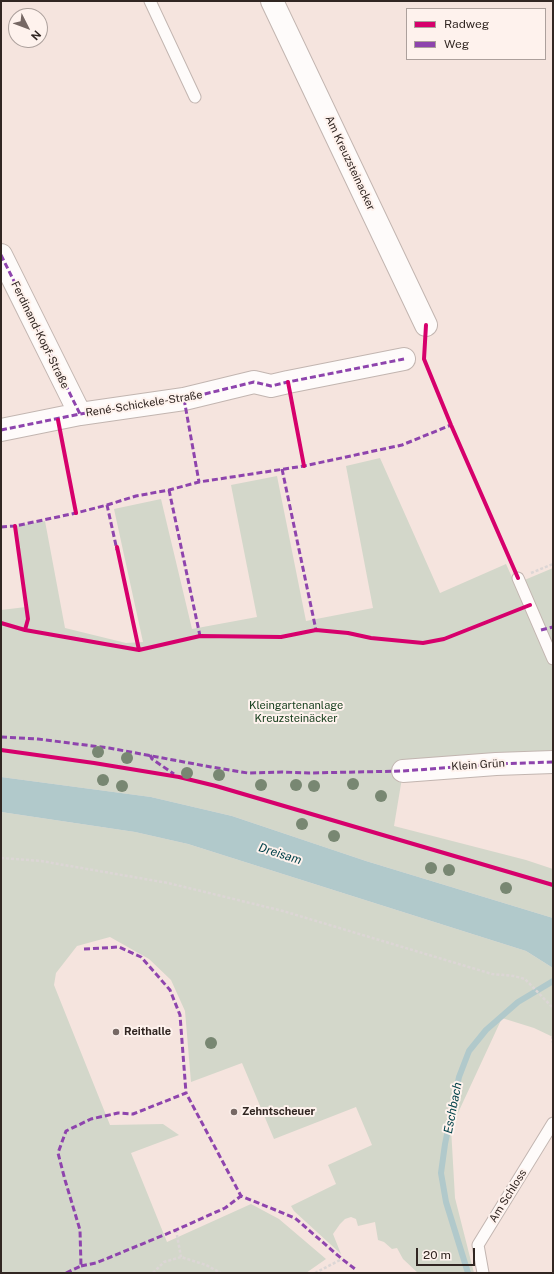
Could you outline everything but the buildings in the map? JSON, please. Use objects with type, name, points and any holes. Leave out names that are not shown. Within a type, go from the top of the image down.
[{"type":"street","name":"Am Kreuzsteinacker","points":[[272,1],[426,325]]},
{"type":"street","name":"Ferdinand-Kopf-Straße","points":[[1,255],[80,414]]},
{"type":"street","name":"René-Schickele-Straße","points":[[1,430],[80,414],[184,399],[254,382],[271,386],[404,359]]},
{"type":"street","name":"Klein Grün","points":[[403,771],[496,764],[553,762]]},
{"type":"lane","points":[[150,1],[195,98]]},
{"type":"lane","points":[[518,578],[553,659]]},
{"type":"lane","name":"Am Schloss","points":[[483,1273],[478,1245],[553,1123]]},
{"type":"path","points":[[518,578],[553,564]]},
{"type":"path","points":[[1,858],[41,861],[168,883],[282,911],[492,974],[514,976],[525,979],[552,1007]]},
{"type":"path","points":[[553,1036],[553,1043]]},
{"type":"path","points":[[176,1230],[181,1257]]},
{"type":"path","points":[[153,1273],[164,1262],[181,1257],[206,1265],[221,1273]]},
{"type":"path","points":[[315,1273],[342,1259]]},
{"type":"green space","name":"Kleingartenanlage Kreuzsteinäcker","points":[[380,458],[440,593],[506,564],[515,584],[553,568],[553,757],[404,766],[394,826],[526,860],[553,869],[553,918],[366,861],[232,816],[151,797],[1,777],[1,610],[26,607],[15,526],[45,521],[65,628],[126,643],[143,642],[114,509],[161,499],[192,629],[257,617],[231,485],[277,476],[306,621],[373,608],[346,466]]},
{"type":"green space","points":[[1,812],[135,832],[188,844],[526,951],[553,968],[553,1037],[534,1028],[502,1018],[451,1128],[455,1198],[474,1273],[418,1273],[403,1259],[397,1248],[392,1249],[384,1242],[378,1240],[375,1222],[358,1226],[356,1219],[351,1217],[345,1219],[333,1234],[341,1254],[294,1211],[291,1206],[336,1184],[328,1165],[372,1145],[356,1107],[274,1139],[242,1063],[191,1082],[185,1011],[171,980],[149,959],[110,937],[77,946],[56,973],[54,985],[110,1125],[163,1124],[179,1135],[131,1153],[167,1242],[251,1204],[279,1219],[326,1259],[306,1273],[1,1273]]},
{"type":"water","name":"Dreisam","points":[[1,777],[151,797],[232,816],[366,861],[553,918],[553,968],[526,951],[188,844],[135,832],[1,812]]},
{"type":"waterway","name":"Eschbach","points":[[468,1273],[446,1202],[441,1173],[445,1144],[459,1077],[469,1051],[486,1030],[518,1002],[553,981]]},
{"type":"marked path","points":[[1,255],[80,414]]},
{"type":"marked path","points":[[1,430],[80,414],[184,399],[254,382],[271,386],[404,359]]},
{"type":"marked path","points":[[184,399],[199,482]]},
{"type":"marked path","points":[[107,505],[136,496],[169,490],[199,482],[304,466],[402,445],[451,425]]},
{"type":"marked path","points":[[282,469],[316,630]]},
{"type":"marked path","points":[[169,490],[200,636]]},
{"type":"marked path","points":[[1,527],[15,526],[107,505],[117,550]]},
{"type":"marked path","points":[[541,630],[553,627]]},
{"type":"marked path","points":[[1,737],[38,739],[109,748],[248,773],[403,771],[496,764],[553,762]]},
{"type":"marked path","points":[[150,755],[152,759],[174,774]]},
{"type":"marked path","points":[[84,949],[119,947],[141,957],[170,990],[180,1015],[186,1093]]},
{"type":"marked path","points":[[66,1273],[81,1266],[80,1230],[58,1153],[66,1131],[91,1119],[118,1113],[133,1114],[186,1093],[241,1196],[295,1218],[355,1269]]},
{"type":"marked path","points":[[81,1266],[96,1263],[176,1230],[225,1208],[241,1196]]},
{"type":"cycle path","points":[[426,325],[424,359],[451,425],[518,578]]},
{"type":"cycle path","points":[[288,382],[304,466]]},
{"type":"cycle path","points":[[58,420],[76,513]]},
{"type":"cycle path","points":[[15,526],[28,619],[25,630]]},
{"type":"cycle path","points":[[117,547],[139,650]]},
{"type":"cycle path","points":[[1,623],[25,630],[139,650],[200,636],[281,637],[316,630],[348,633],[371,638],[423,643],[444,639],[530,605]]},
{"type":"cycle path","points":[[1,750],[179,777],[216,786],[553,885]]},
{"type":"place","name":"Reithalle","points":[[116,1032]]},
{"type":"place","name":"Zehntscheuer","points":[[234,1112]]}]
